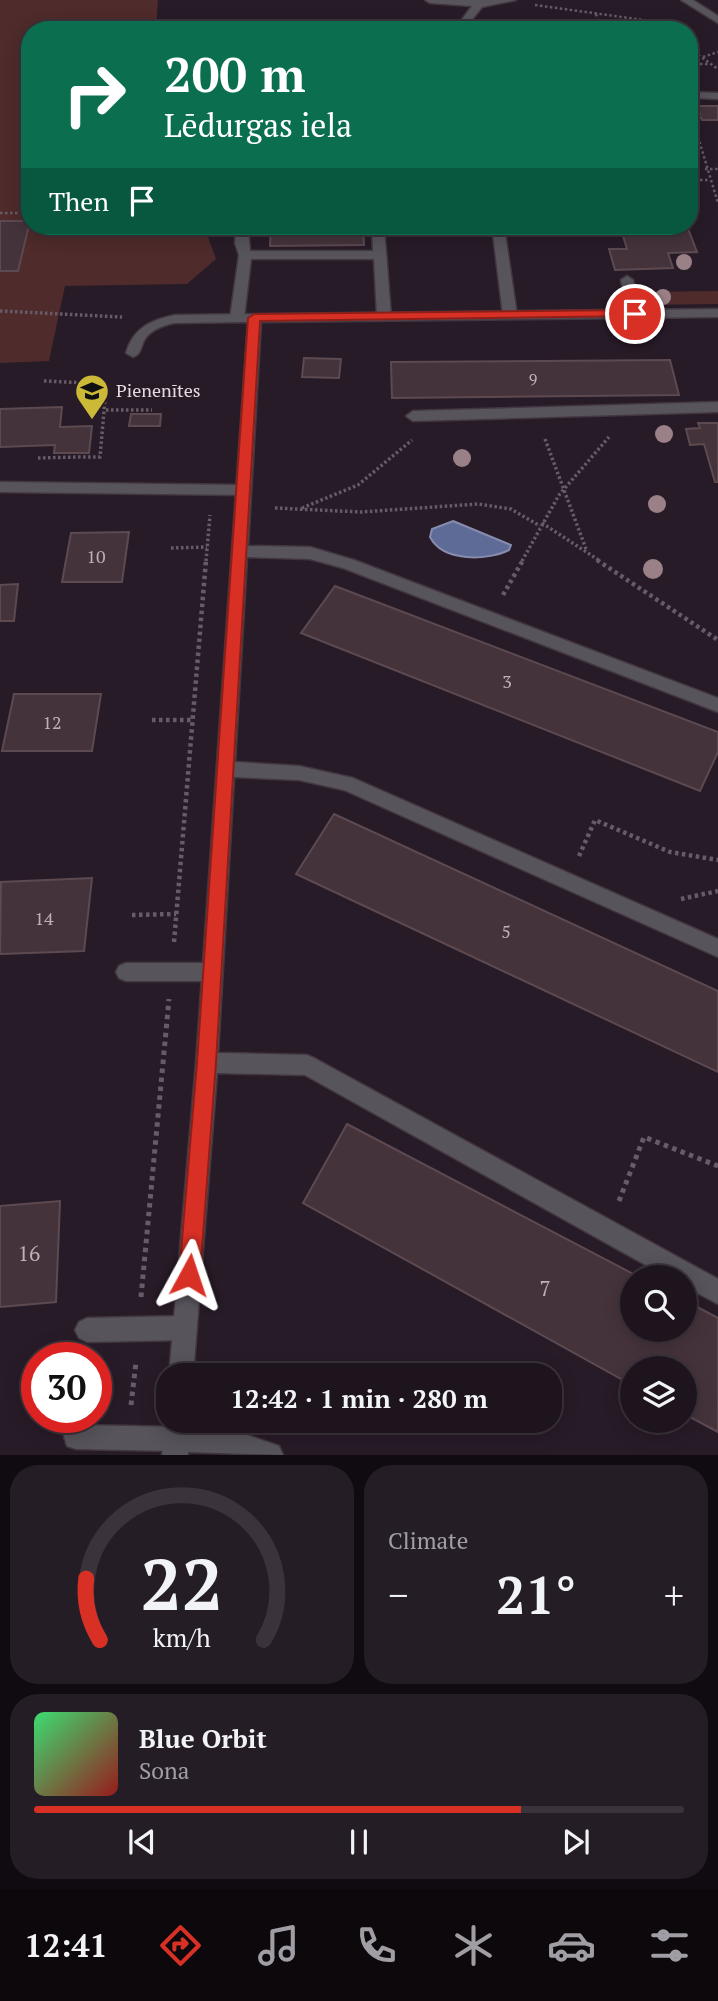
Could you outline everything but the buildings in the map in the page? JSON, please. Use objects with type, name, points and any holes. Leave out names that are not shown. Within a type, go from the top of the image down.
[{"type":"street","points":[[430,0],[478,4],[511,0]]},
{"type":"street","points":[[686,0],[718,20]]},
{"type":"street","points":[[466,21],[478,4]]},
{"type":"street","points":[[698,96],[718,96]]},
{"type":"street","points":[[182,1363],[207,1063],[241,551],[246,318],[245,255],[241,235]]},
{"type":"street","points":[[379,235],[384,316]]},
{"type":"street","points":[[499,235],[510,315]]},
{"type":"street","points":[[245,255],[380,255]]},
{"type":"street","points":[[627,280],[635,314]]},
{"type":"street","points":[[134,352],[137,338],[145,330],[175,319],[718,313]]},
{"type":"street","points":[[419,415],[718,407]]},
{"type":"street","points":[[0,487],[212,492],[243,490]]},
{"type":"street","points":[[241,551],[310,553],[718,705]]},
{"type":"street","points":[[226,769],[299,773],[347,783],[718,948]]},
{"type":"street","points":[[126,972],[211,972]]},
{"type":"street","points":[[207,1063],[307,1065],[718,1292]]},
{"type":"street","points":[[87,1330],[185,1328]]},
{"type":"street","points":[[76,1437],[177,1438],[233,1442],[270,1455]]},
{"type":"path","points":[[530,5],[651,21]]},
{"type":"path","points":[[596,14],[598,21]]},
{"type":"path","points":[[702,57],[718,52]]},
{"type":"path","points":[[698,54],[718,69]]},
{"type":"path","points":[[698,64],[711,64]]},
{"type":"path","points":[[698,132],[705,169],[718,203]]},
{"type":"path","points":[[705,169],[718,169]]},
{"type":"path","points":[[698,180],[709,180]]},
{"type":"path","points":[[0,213],[21,213]]},
{"type":"path","points":[[0,311],[175,319]]},
{"type":"path","points":[[44,381],[88,383],[105,399],[100,457],[78,457]]},
{"type":"path","points":[[492,620],[541,524],[565,488],[636,409]]},
{"type":"path","points":[[106,410],[152,410]]},
{"type":"path","points":[[534,412],[565,488],[586,550]]},
{"type":"path","points":[[297,509],[332,498],[371,477],[415,438],[419,415]]},
{"type":"path","points":[[127,1438],[177,914],[212,492]]},
{"type":"path","points":[[275,508],[368,510],[411,505],[508,508],[586,550],[718,640]]},
{"type":"path","points":[[171,548],[207,547]]},
{"type":"path","points":[[152,720],[191,720]]},
{"type":"path","points":[[568,880],[595,820],[642,842],[691,859],[718,860]]},
{"type":"path","points":[[132,915],[177,914]]},
{"type":"path","points":[[607,1231],[645,1137],[718,1167]]},
{"type":"shaded area","points":[[0,0],[158,0],[157,21],[21,21],[21,235],[207,235],[216,259],[187,284],[65,286],[49,361],[0,363]]},
{"type":"shaded area","points":[[718,291],[718,304],[643,305],[639,292]]},
{"type":"water","points":[[453,521],[511,545],[509,550],[478,557],[455,555],[445,551],[430,537],[432,529]]},
{"type":"place","name":"Pienenītes","points":[[92,421]]},
{"type":"route","points":[[189,1275],[207,1063],[254,318],[635,314]]}]
